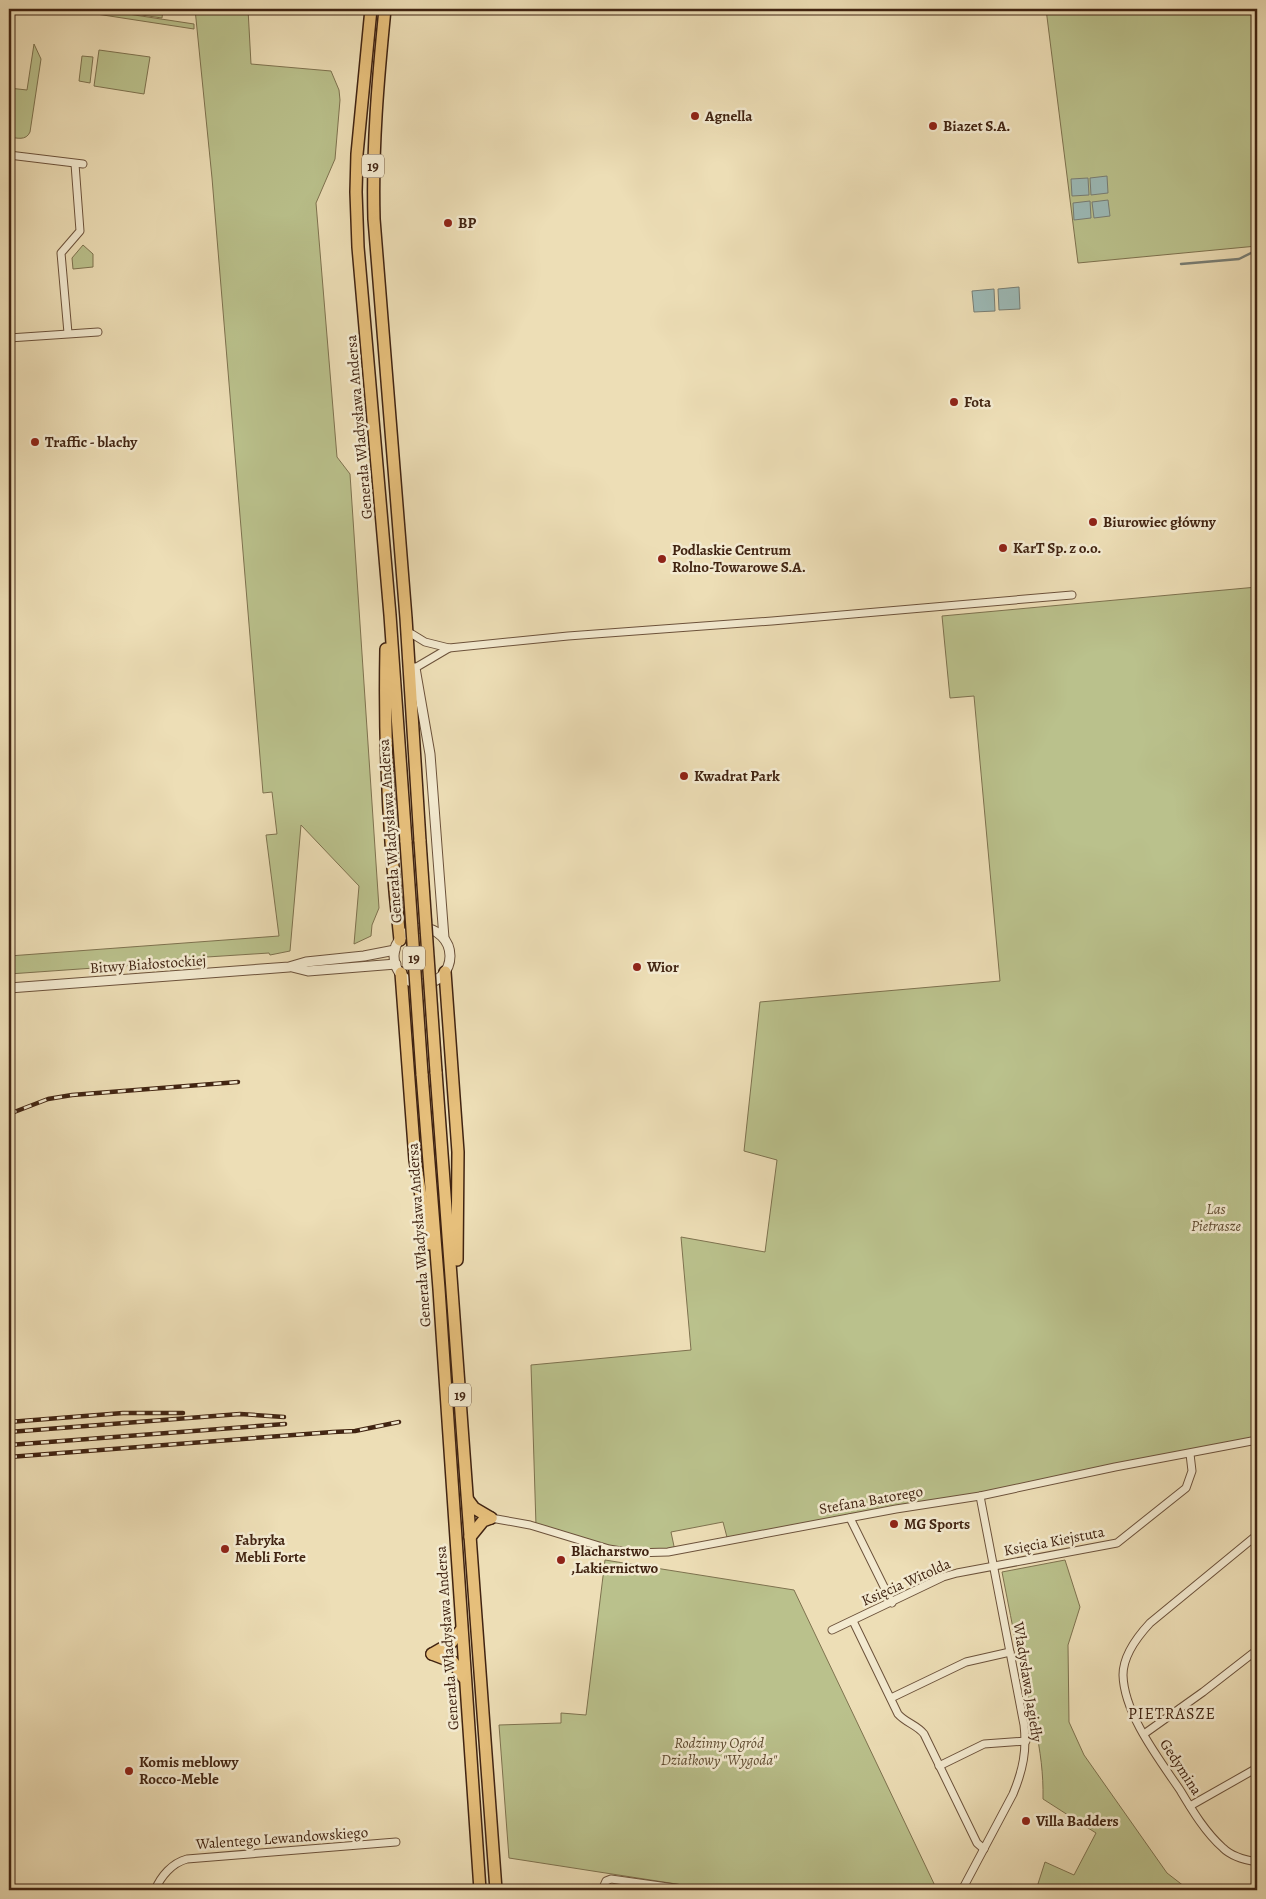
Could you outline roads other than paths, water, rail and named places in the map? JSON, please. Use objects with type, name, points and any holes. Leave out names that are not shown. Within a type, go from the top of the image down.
[{"type":"highway","name":"Generała Władysława Andersa","points":[[371,9],[359,127],[356,192],[358,247],[390,615],[480,1890]]},
{"type":"highway","name":"Generała Władysława Andersa","points":[[385,9],[372,170],[374,219],[406,618],[436,1072],[496,1890]]},
{"type":"highway","points":[[390,615],[386,640],[385,737],[397,945]]},
{"type":"highway","points":[[406,618],[412,634],[415,668]]},
{"type":"highway","points":[[398,969],[415,1160],[432,1266],[439,1289]]},
{"type":"highway","points":[[445,972],[459,1170],[457,1264],[452,1291]]},
{"type":"highway","points":[[468,1500],[474,1508],[492,1518]]},
{"type":"highway","points":[[470,1537],[483,1521],[492,1518]]},
{"type":"highway","points":[[461,1630],[451,1644],[432,1654],[453,1662],[465,1681]]},
{"type":"street","points":[[9,155],[79,164],[80,231],[61,253],[68,333]]},
{"type":"street","points":[[9,338],[98,332]]},
{"type":"street","points":[[412,634],[425,642],[449,648],[568,636],[772,621],[1072,595]]},
{"type":"street","points":[[444,938],[433,931],[421,928],[409,932],[397,945],[398,969],[412,982],[420,984],[434,981],[445,972],[450,955],[444,938],[430,754],[415,668],[449,648]]},
{"type":"street","name":"Bitwy Białostockiej","points":[[9,988],[289,967],[306,962],[364,956],[397,945]]},
{"type":"street","name":"Bitwy Białostockiej","points":[[289,967],[308,971],[398,969]]},
{"type":"street","name":"Stefana Batorego","points":[[492,1518],[530,1524],[609,1549],[641,1553],[668,1552],[896,1509],[980,1496],[1257,1440]]},
{"type":"street","name":"Księcia Kiejstuta","points":[[994,1567],[1116,1543],[1186,1488],[1192,1471],[1190,1454]]},
{"type":"street","name":"Władysława Jagiełły","points":[[962,1890],[1020,1777],[1024,1765],[1026,1741],[980,1496]]},
{"type":"street","points":[[850,1518],[892,1603]]},
{"type":"street","name":"Gedymina","points":[[1257,1535],[1150,1622],[1137,1637],[1127,1655],[1123,1674],[1126,1696],[1144,1734],[1209,1834],[1223,1848],[1240,1858],[1257,1862]]},
{"type":"street","name":"Księcia Witolda","points":[[832,1630],[943,1577],[957,1572],[994,1567]]},
{"type":"street","points":[[853,1621],[898,1714],[902,1719],[917,1727],[924,1734],[977,1843],[984,1849]]},
{"type":"street","points":[[1144,1734],[1257,1650]]},
{"type":"street","points":[[891,1698],[966,1662],[1010,1652]]},
{"type":"street","points":[[939,1766],[984,1744],[1026,1741]]},
{"type":"street","points":[[1190,1806],[1257,1768]]},
{"type":"street","name":"Walentego Lewandowskiego","points":[[155,1890],[167,1872],[177,1862],[187,1859],[396,1842]]},
{"type":"street","points":[[602,1890],[606,1881],[611,1879],[689,1890]]},
{"type":"water","points":[[1107,176],[1108,193],[1091,195],[1090,178]]},
{"type":"water","points":[[1088,178],[1089,195],[1072,196],[1071,179]]},
{"type":"water","points":[[1108,200],[1110,216],[1094,218],[1092,202]]},
{"type":"water","points":[[1090,201],[1091,218],[1074,220],[1073,203]]},
{"type":"water","points":[[1019,287],[1020,309],[999,310],[998,289]]},
{"type":"water","points":[[994,289],[995,311],[974,312],[972,291]]},
{"type":"waterway","points":[[1181,264],[1239,259],[1257,250]]},
{"type":"railway","points":[[9,1114],[48,1099],[72,1095],[238,1082]]},
{"type":"railway","points":[[9,1422],[123,1413],[183,1413]]},
{"type":"railway","points":[[9,1432],[240,1414],[284,1417]]},
{"type":"railway","points":[[9,1457],[355,1431],[399,1422]]},
{"type":"railway","points":[[9,1445],[285,1424]]},
{"type":"place","name":"Agnella","points":[[695,116]]},
{"type":"place","name":"Biazet S.A.","points":[[933,126]]},
{"type":"place","name":"BP","points":[[448,223]]},
{"type":"place","name":"Fota","points":[[954,402]]},
{"type":"place","name":"Traffic - blachy","points":[[35,442]]},
{"type":"place","name":"Biurowiec główny","points":[[1093,522]]},
{"type":"place","name":"KarT Sp. z o.o.","points":[[1003,548]]},
{"type":"place","name":"Podlaskie Centrum Rolno-Towarowe S.A.","points":[[662,559]]},
{"type":"place","name":"Kwadrat Park","points":[[684,776]]},
{"type":"place","name":"Wior","points":[[637,967]]},
{"type":"place","name":"MG Sports","points":[[894,1524]]},
{"type":"place","name":"Fabryka Mebli Forte","points":[[225,1549]]},
{"type":"place","name":"Blacharstwo ,Lakiernictwo","points":[[561,1560]]},
{"type":"place","name":"Komis meblowy Rocco-Meble","points":[[129,1771]]},
{"type":"place","name":"Villa Badders","points":[[1026,1821]]},
{"type":"district","name":"PIETRASZE","points":[[1172,1714]]},
{"type":"park label","name":"Las Pietrasze","points":[[1216,1218]]},
{"type":"park label","name":"Rodzinny Ogród Działkowy \"Wygoda\"","points":[[719,1752]]}]
